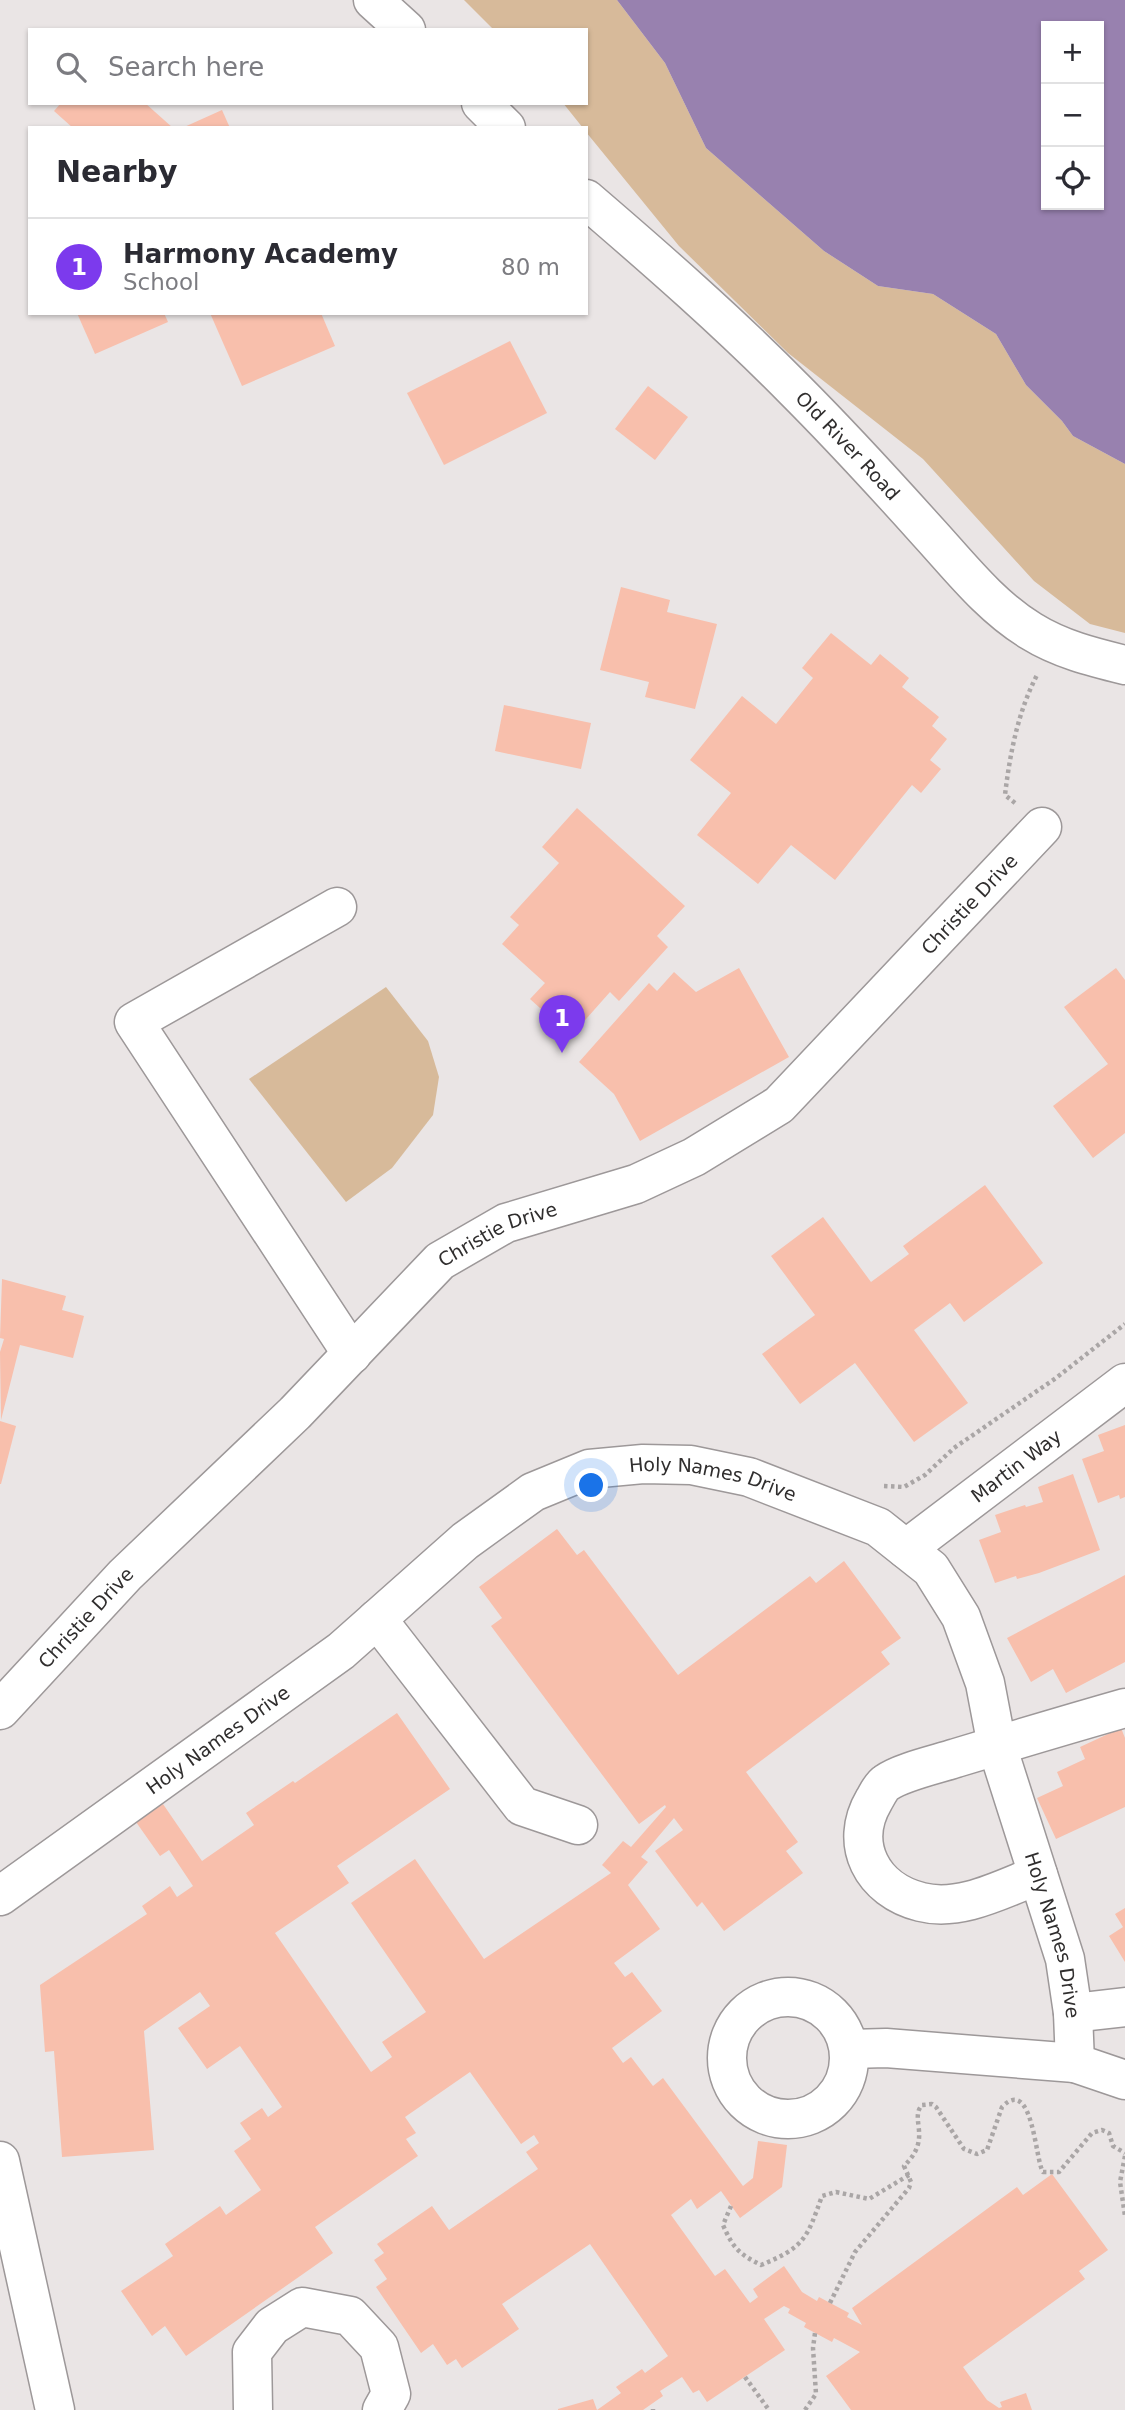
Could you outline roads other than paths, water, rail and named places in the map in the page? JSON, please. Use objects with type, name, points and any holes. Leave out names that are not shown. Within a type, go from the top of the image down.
[{"type":"street","points":[[373,0],[404,28]]},
{"type":"street","points":[[483,105],[504,126]]},
{"type":"street","name":"Old River Road","points":[[588,201],[793,387],[872,469],[977,586],[1030,631],[1070,650],[1125,665]]},
{"type":"street","name":"Christie Drive","points":[[0,1710],[125,1574],[295,1413],[440,1261],[506,1223],[636,1184],[694,1157],[779,1105],[1042,827]]},
{"type":"street","points":[[337,907],[134,1022],[352,1354]]},
{"type":"street","name":"Martin Way","points":[[906,1549],[1125,1383]]},
{"type":"street","name":"Holy Names Drive","points":[[0,1896],[341,1651],[465,1541],[533,1492],[589,1469],[643,1464],[691,1465],[749,1477],[878,1527],[931,1569],[961,1617],[985,1683],[997,1746],[1065,1959],[1073,2013],[1075,2063]]},
{"type":"street","points":[[377,1619],[522,1806],[578,1825]]},
{"type":"street","points":[[1038,1875],[979,1898],[944,1905],[920,1902],[897,1892],[877,1877],[865,1854],[861,1832],[867,1812],[884,1783],[1125,1708]]},
{"type":"street","points":[[1073,2013],[1125,2007]]},
{"type":"street","points":[[850,2049],[887,2048],[1075,2063],[1125,2080]]},
{"type":"street","points":[[0,2161],[55,2410]]},
{"type":"street","points":[[253,2410],[252,2352],[272,2326],[302,2308],[350,2316],[380,2347],[391,2394],[382,2410]]},
{"type":"place","name":"Harmony Academy","points":[[562,1053]]}]
